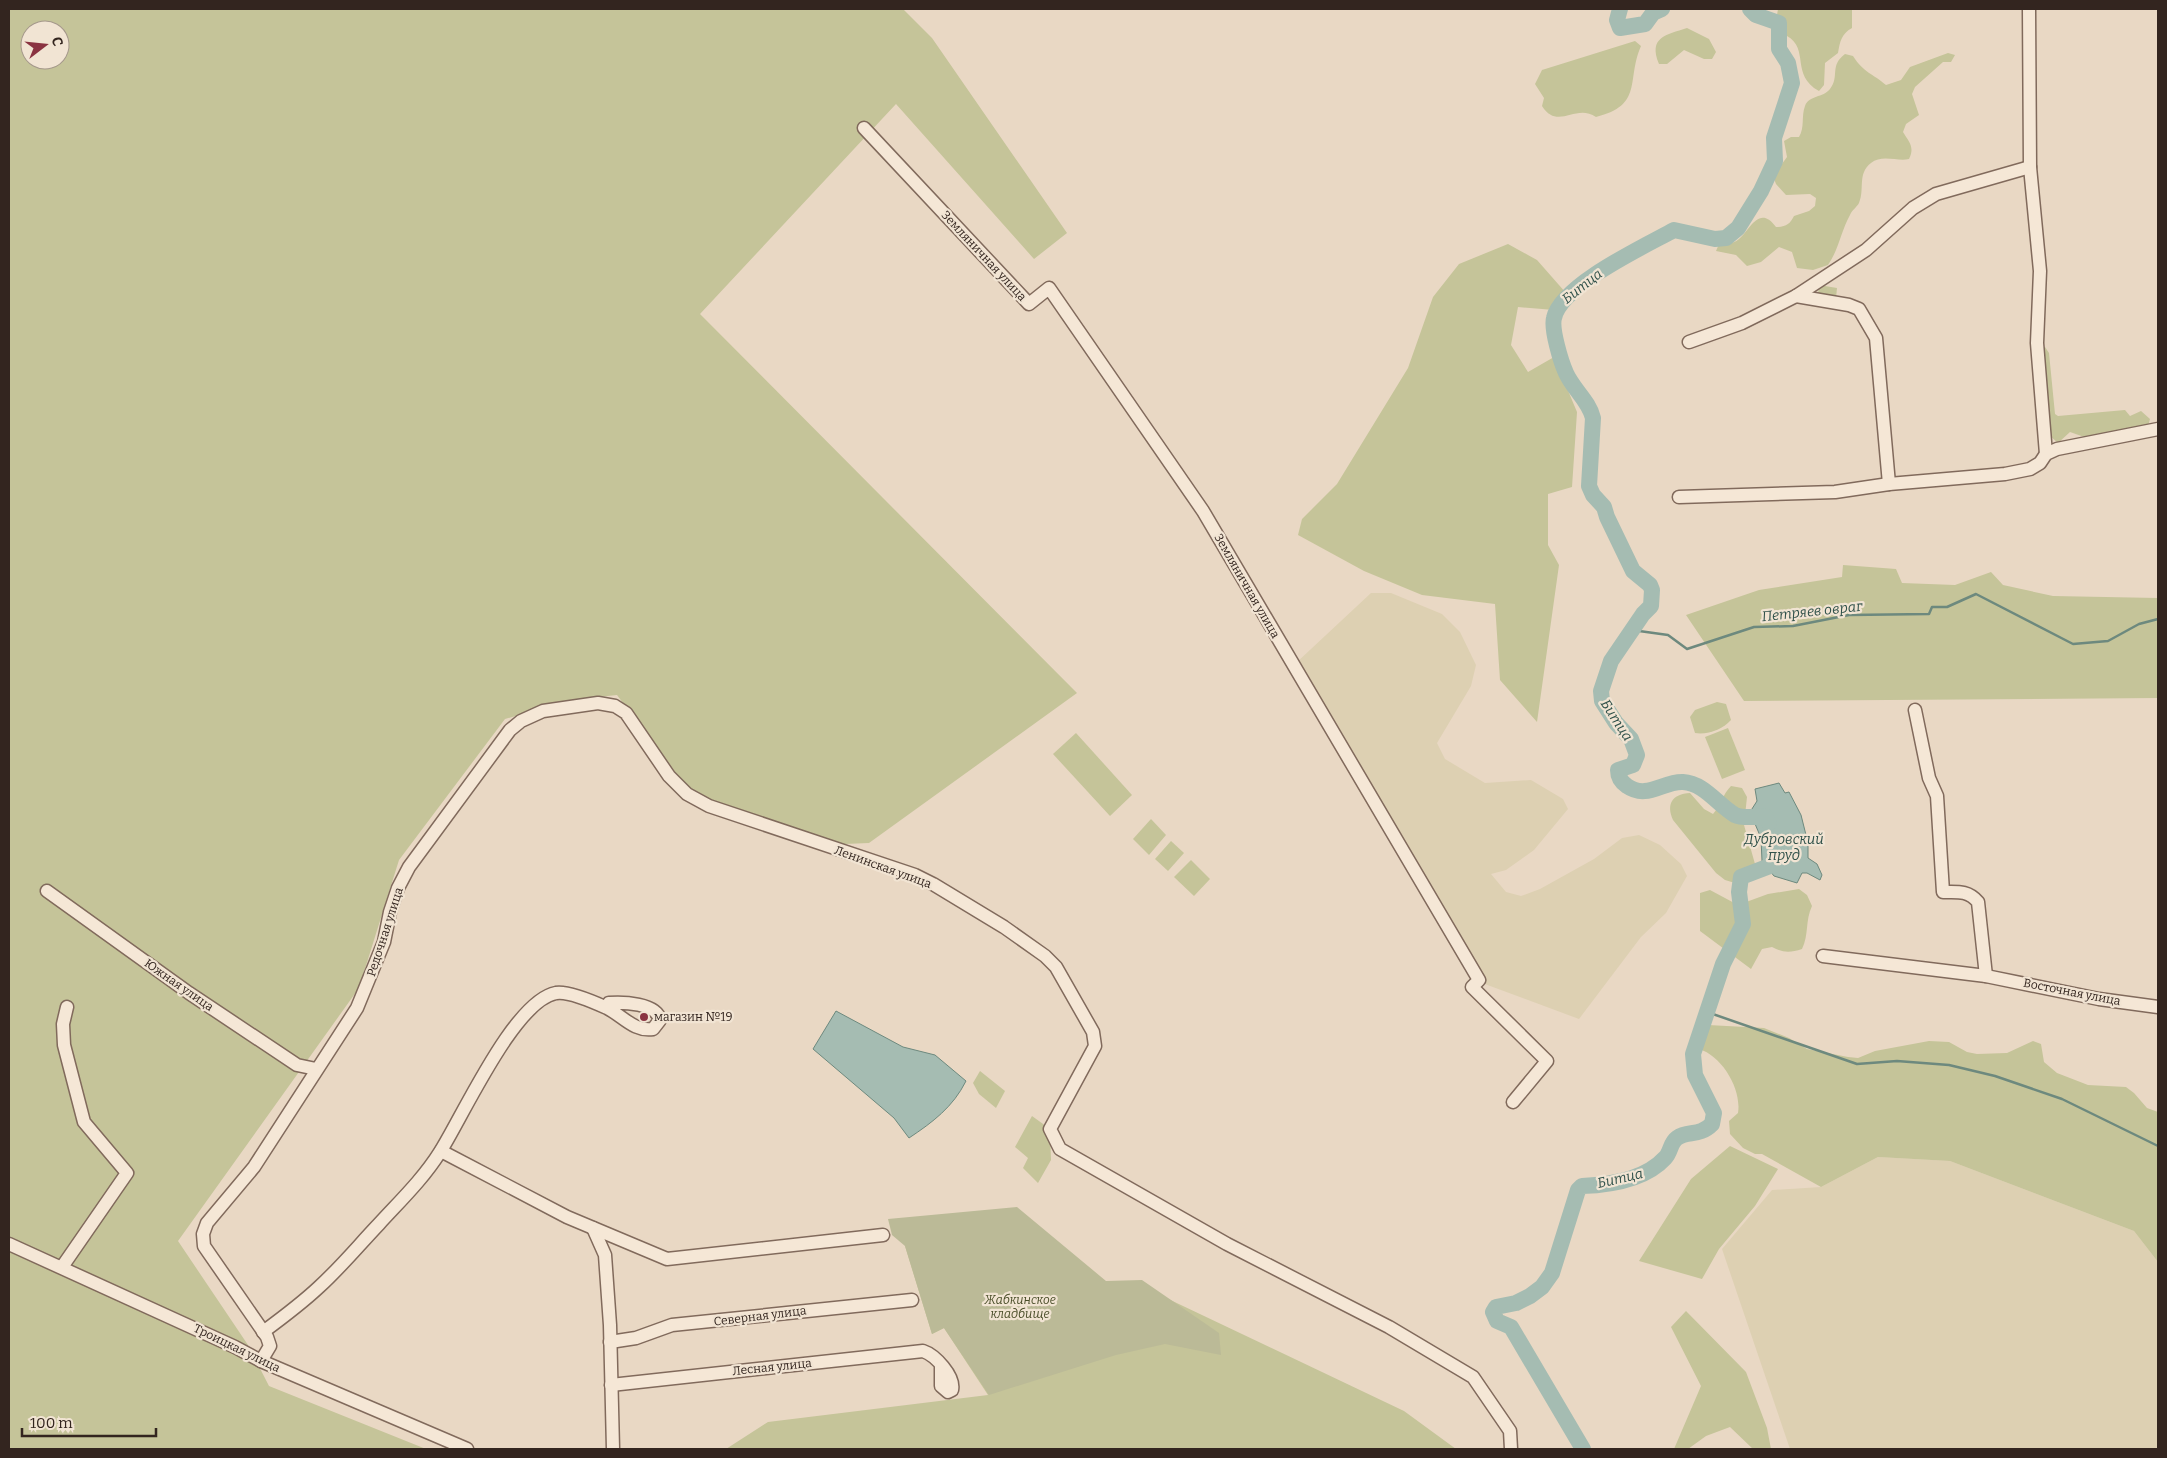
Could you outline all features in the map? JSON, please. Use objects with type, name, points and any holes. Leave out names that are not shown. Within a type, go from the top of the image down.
[{"type":"street","points":[[2029,9],[2030,167],[2040,271],[2037,343],[2046,454]]},
{"type":"street","name":"Земляничная улица","points":[[864,128],[1030,304],[1049,288],[1203,511],[1479,980],[1472,987],[1547,1061],[1513,1102]]},
{"type":"street","points":[[1689,342],[1742,323],[1796,296],[1866,250],[1913,208],[1936,194],[2030,167]]},
{"type":"street","points":[[1796,296],[1849,305],[1859,310],[1876,338],[1889,484]]},
{"type":"street","points":[[1679,497],[1835,492],[1889,484],[2005,474],[2030,469],[2040,463],[2046,454],[2057,449],[2158,429]]},
{"type":"street","name":"Редочная улица","points":[[261,1361],[270,1346],[263,1332],[204,1246],[203,1234],[207,1224],[254,1166],[357,1008],[367,988],[384,942],[390,912],[398,888],[409,867],[510,730],[521,721],[543,712],[598,703],[615,706],[626,713],[639,730]]},
{"type":"street","points":[[1916,710],[1929,778],[1937,796],[1943,892],[1966,893],[1972,895],[1978,902],[1986,976]]},
{"type":"street","name":"Ленинская улица","points":[[639,730],[669,776],[688,794],[708,806],[915,876],[933,884],[1004,927],[1045,956],[1056,967],[1092,1032],[1095,1046],[1050,1129],[1060,1149],[1227,1244],[1389,1327],[1473,1377],[1510,1431],[1511,1449]]},
{"type":"street","name":"Южная улица","points":[[47,891],[189,993],[297,1065],[316,1069]]},
{"type":"street","name":"Восточная улица","points":[[1823,956],[1986,976],[2099,999],[2158,1007]]},
{"type":"street","points":[[263,1332],[320,1287],[419,1184],[441,1151],[489,1063],[536,1004],[546,996],[558,992],[579,997],[607,1008]]},
{"type":"street","points":[[62,1267],[127,1173],[84,1122],[64,1045],[62,1024],[67,1007]]},
{"type":"street","points":[[441,1151],[567,1217],[667,1259],[884,1236]]},
{"type":"street","points":[[592,1228],[603,1251],[610,1342],[613,1449]]},
{"type":"street","points":[[603,1251],[614,1237]]},
{"type":"street","name":"Троицкая улица","points":[[9,1244],[235,1347],[261,1361],[467,1449]]},
{"type":"street","name":"Северная улица","points":[[610,1342],[636,1338],[672,1325],[912,1300]]},
{"type":"street","name":"Лесная улица","points":[[611,1385],[923,1351],[933,1355],[941,1366]]},
{"type":"shaded area","points":[[1371,593],[1391,593],[1442,614],[1460,632],[1476,665],[1471,686],[1437,743],[1445,759],[1485,783],[1531,780],[1563,799],[1568,809],[1534,850],[1506,870],[1491,874],[1506,892],[1521,896],[1540,889],[1594,859],[1622,838],[1639,835],[1660,845],[1681,864],[1687,876],[1666,913],[1641,937],[1579,1019],[1482,983],[1296,663]]},
{"type":"shaded area","points":[[1878,1157],[1950,1161],[2134,1231],[2158,1262],[2158,1449],[1790,1449],[1722,1249],[1772,1190],[1821,1187]]},
{"type":"green space","points":[[9,9],[903,9],[932,38],[1067,233],[1034,259],[896,104],[700,314],[1077,693],[869,843],[821,845],[692,795],[617,695],[571,700],[505,719],[399,860],[359,988],[178,1241],[248,1345],[269,1386],[426,1449],[9,1449],[9,1255],[13,1240],[9,1238]]},
{"type":"green space","points":[[1778,9],[1852,9],[1852,28],[1843,36],[1838,53],[1825,63],[1824,85],[1819,91],[1810,85],[1805,77],[1798,48],[1794,41],[1787,36],[1782,21],[1777,15]]},
{"type":"green space","points":[[1687,28],[1709,39],[1716,52],[1712,59],[1704,59],[1684,50],[1667,64],[1659,64],[1656,55],[1657,43],[1666,35]]},
{"type":"green space","points":[[1635,41],[1641,46],[1631,90],[1621,106],[1596,117],[1581,113],[1561,117],[1548,113],[1542,106],[1544,98],[1535,84],[1542,70]]},
{"type":"green space","points":[[1948,53],[1955,55],[1951,62],[1943,62],[1915,87],[1912,94],[1919,115],[1906,124],[1903,132],[1911,148],[1909,159],[1880,159],[1875,160],[1867,167],[1863,177],[1861,198],[1847,221],[1835,253],[1828,265],[1813,270],[1797,268],[1792,252],[1779,247],[1761,262],[1747,266],[1736,255],[1716,251],[1719,244],[1737,241],[1760,218],[1765,218],[1776,227],[1785,226],[1794,216],[1809,211],[1815,206],[1816,198],[1810,194],[1786,195],[1776,184],[1773,176],[1787,157],[1784,141],[1791,137],[1799,137],[1807,102],[1830,89],[1840,58],[1845,54],[1853,56],[1857,62],[1886,85],[1901,80],[1910,67]]},
{"type":"green space","points":[[1508,244],[1537,260],[1566,293],[1554,310],[1518,307],[1511,345],[1528,372],[1554,357],[1577,412],[1572,487],[1548,494],[1548,545],[1559,565],[1537,722],[1500,680],[1495,604],[1422,595],[1364,571],[1298,535],[1302,519],[1337,484],[1408,368],[1433,297],[1459,264]]},
{"type":"green space","points":[[1819,285],[1837,288],[1836,298],[1818,295]]},
{"type":"green space","points":[[2041,347],[2045,347],[2049,353],[2055,414],[2058,416],[2125,410],[2130,416],[2141,411],[2150,419],[2148,426],[2087,438],[2070,432],[2058,443],[2049,435]]},
{"type":"green space","points":[[1843,565],[1896,569],[1902,583],[1955,585],[1991,572],[2003,585],[2053,596],[2158,598],[2158,698],[1744,701],[1686,615],[1759,590],[1842,577]]},
{"type":"green space","points":[[1717,702],[1726,704],[1731,720],[1715,731],[1695,733],[1690,717],[1695,710]]},
{"type":"green space","points":[[1728,728],[1745,770],[1722,779],[1705,737]]},
{"type":"green space","points":[[1076,733],[1132,795],[1110,816],[1053,754]]},
{"type":"green space","points":[[1731,786],[1742,788],[1747,797],[1744,825],[1755,864],[1753,874],[1745,880],[1735,883],[1725,880],[1716,873],[1673,820],[1670,809],[1675,798],[1679,795],[1690,793],[1704,809],[1713,814]]},
{"type":"green space","points":[[1151,819],[1166,835],[1149,855],[1133,839]]},
{"type":"green space","points":[[1171,841],[1184,853],[1168,871],[1155,859]]},
{"type":"green space","points":[[1191,860],[1210,879],[1194,896],[1174,877]]},
{"type":"green space","points":[[1799,889],[1807,895],[1812,906],[1802,949],[1787,952],[1772,947],[1762,949],[1751,969],[1700,931],[1700,893],[1710,890],[1738,905],[1768,894]]},
{"type":"green space","points":[[1708,1025],[1764,1028],[1789,1038],[1807,1049],[1858,1058],[1875,1051],[1929,1041],[1949,1042],[1967,1052],[1977,1054],[2007,1053],[2033,1041],[2041,1044],[2044,1062],[2057,1073],[2088,1085],[2126,1087],[2147,1108],[2158,1112],[2158,1262],[2134,1231],[1950,1161],[1878,1157],[1821,1187],[1762,1154],[1755,1154],[1743,1148],[1730,1134],[1729,1121],[1738,1113],[1738,1104],[1737,1094],[1729,1075],[1715,1059],[1699,1049]]},
{"type":"green space","points":[[980,1071],[1005,1091],[996,1108],[979,1094],[973,1083]]},
{"type":"green space","points":[[1032,1116],[1050,1129],[1051,1160],[1038,1183],[1023,1168],[1028,1158],[1015,1147]]},
{"type":"green space","points":[[1730,1146],[1778,1169],[1755,1206],[1719,1249],[1702,1279],[1639,1261],[1691,1179]]},
{"type":"green space","name":"Жабкинское кладбище","points":[[1017,1207],[1106,1281],[1142,1280],[1219,1333],[1221,1355],[1165,1344],[1116,1355],[989,1395],[944,1328],[932,1334],[905,1246],[892,1235],[888,1219]]},
{"type":"green space","points":[[905,1246],[1098,1295],[1143,1287],[1404,1411],[1456,1449],[726,1449],[768,1422],[988,1395],[944,1328],[932,1334]]},
{"type":"green space","points":[[1686,1311],[1746,1372],[1767,1428],[1771,1449],[1753,1449],[1730,1427],[1706,1436],[1688,1449],[1674,1449],[1701,1386],[1671,1327]]},
{"type":"water","name":"Дубровский пруд","points":[[1779,783],[1785,793],[1789,792],[1801,815],[1808,843],[1808,858],[1817,864],[1822,875],[1820,880],[1807,873],[1802,873],[1797,883],[1774,876],[1762,861],[1761,838],[1750,812],[1757,801],[1755,789]]},
{"type":"water","points":[[836,1011],[903,1047],[935,1055],[966,1081],[955,1099],[942,1113],[909,1138],[894,1118],[813,1049]]},
{"type":"waterway","name":"Битца","points":[[1620,9],[1617,20],[1620,28],[1645,24],[1653,13],[1662,9]]},
{"type":"waterway","name":"Битца","points":[[1750,9],[1756,15],[1779,23],[1779,49],[1788,63],[1792,83],[1774,138],[1775,161],[1761,191],[1738,228],[1726,238],[1715,239],[1674,230],[1625,256],[1587,280],[1560,305],[1553,323],[1557,346],[1566,373],[1588,406],[1593,418],[1589,486],[1593,495],[1604,507],[1633,571],[1650,585],[1652,590],[1651,606],[1643,614],[1611,661],[1601,691],[1602,701],[1616,723],[1631,739],[1637,755],[1633,765],[1618,770],[1619,777],[1627,786],[1641,791],[1648,791],[1676,782],[1691,783],[1704,790],[1735,815],[1766,817],[1769,823]]},
{"type":"waterway","name":"Петряев овраг","points":[[1632,630],[1668,635],[1687,649],[1754,627],[1793,626],[1849,615],[1929,614],[1932,607],[1947,607],[1976,594],[2073,644],[2108,641],[2139,624],[2158,619]]},
{"type":"waterway","name":"Битца","points":[[1583,1449],[1511,1327],[1497,1321],[1493,1312],[1496,1307],[1516,1303],[1530,1296],[1542,1287],[1552,1273],[1578,1190],[1582,1186],[1615,1183],[1648,1172],[1665,1158],[1677,1138],[1685,1134],[1703,1131],[1712,1124],[1714,1113],[1695,1075],[1693,1054],[1723,964],[1743,924],[1739,892],[1741,877],[1783,861],[1783,857]]},
{"type":"waterway","points":[[1707,1012],[1857,1064],[1897,1061],[1949,1065],[1995,1076],[2062,1099],[2158,1146]]},
{"type":"place","name":"магазин №19","points":[[644,1017]]}]
